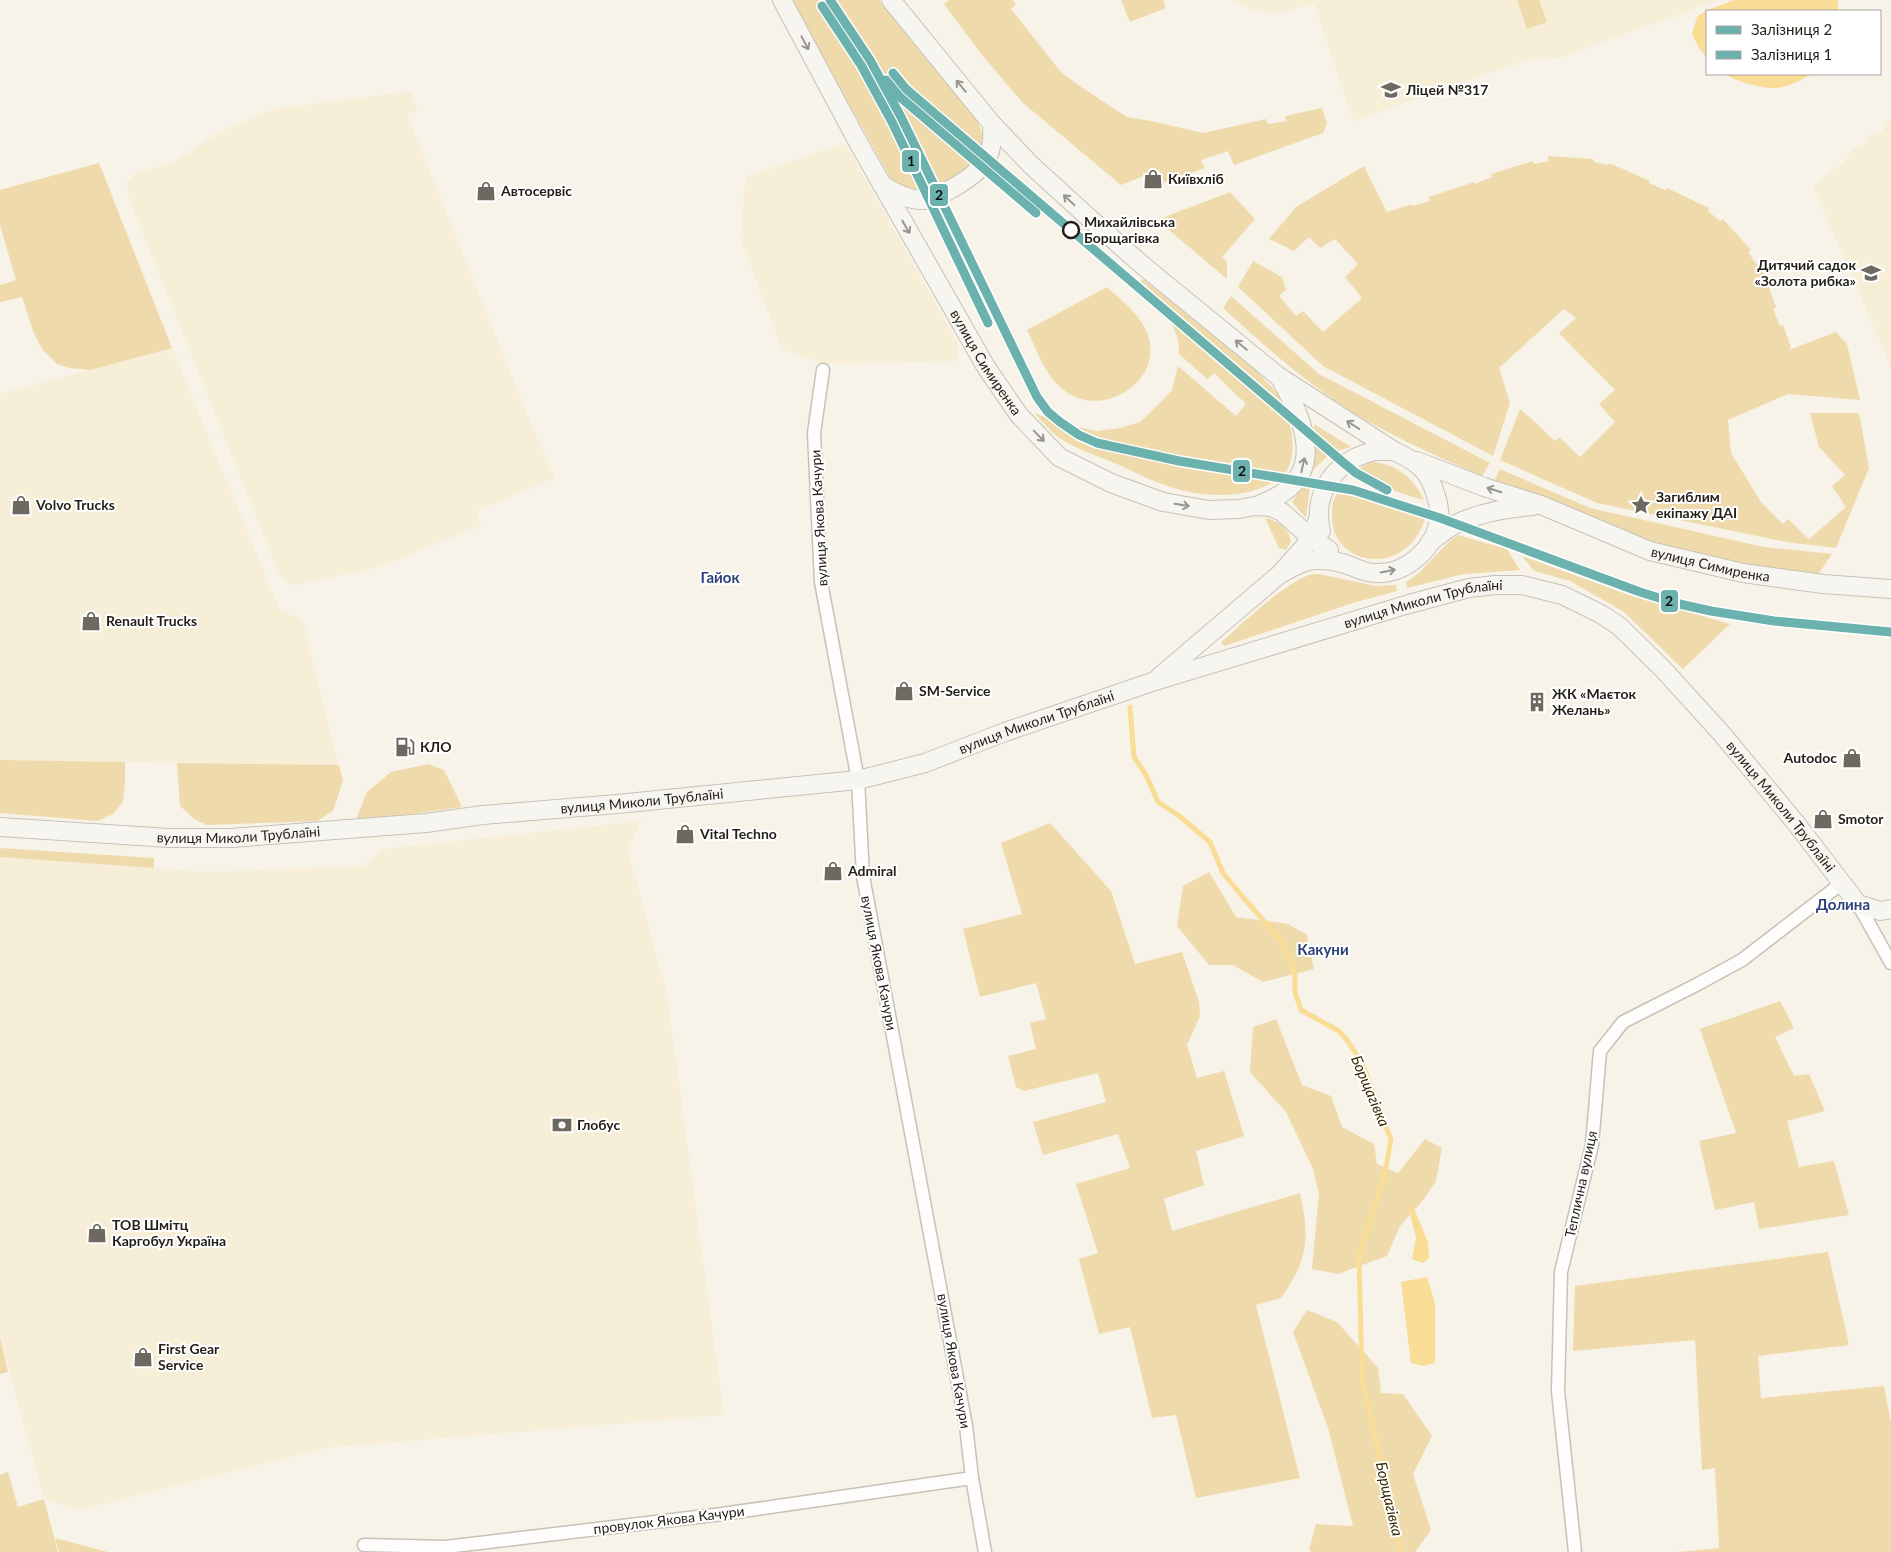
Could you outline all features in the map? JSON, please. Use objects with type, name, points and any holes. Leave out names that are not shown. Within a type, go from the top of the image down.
[{"type":"street","name":"вулиця Симиренка","points":[[782,0],[882,185],[997,384],[1019,415],[1059,456],[1111,483],[1163,502],[1209,510],[1239,509],[1255,506],[1271,508],[1282,512],[1335,556]]},
{"type":"street","points":[[891,0],[992,124],[1031,165],[1101,229],[1278,376],[1394,451],[1414,460],[1428,477],[1435,491],[1440,509],[1438,526],[1430,543],[1408,565],[1392,571],[1375,573],[1360,570],[1335,556],[1321,535],[1318,520],[1321,495],[1336,473],[1345,464],[1372,451],[1394,451]]},
{"type":"street","points":[[882,185],[915,199],[929,200],[946,192],[973,175],[983,166],[991,152],[992,124]]},
{"type":"street","name":"вулиця Якова Качури","points":[[823,370],[814,433],[820,582],[858,780],[863,876],[966,1426],[972,1478],[985,1552]]},
{"type":"street","points":[[1255,506],[1285,492],[1297,480],[1302,471],[1307,441],[1295,404],[1278,376]]},
{"type":"street","name":"вулиця Симиренка","points":[[1414,460],[1540,506],[1650,551],[1743,573],[1823,584],[1891,590]]},
{"type":"street","name":"вулиця Симиренка","points":[[1430,543],[1455,524],[1465,520],[1506,508],[1540,506]]},
{"type":"street","points":[[1152,682],[1280,574],[1300,552],[1318,520]]},
{"type":"street","points":[[1280,574],[1303,563],[1335,556]]},
{"type":"street","name":"вулиця Миколи Трублаїні","points":[[0,827],[169,838],[232,838],[426,823],[483,815],[617,804],[858,780],[925,763],[1005,732],[1152,682],[1409,604],[1469,588],[1495,585],[1522,585],[1562,595],[1601,614],[1619,626],[1662,668],[1722,734],[1783,807],[1842,883],[1858,904],[1891,964]]},
{"type":"street","name":"Теплична вулиця","points":[[1575,1552],[1558,1391],[1561,1272],[1592,1145],[1600,1051],[1623,1022],[1742,960],[1842,883]]},
{"type":"street","points":[[1858,904],[1880,911],[1891,909]]},
{"type":"street","name":"провулок Якова Качури","points":[[364,1545],[446,1546],[722,1514],[972,1478]]},
{"type":"shaded area","points":[[791,0],[879,0],[977,120],[984,138],[980,152],[969,170],[934,189],[908,191],[892,181]]},
{"type":"shaded area","points":[[950,0],[1013,0],[1016,4],[1011,9],[1060,71],[1127,117],[1203,133],[1266,119],[1268,124],[1286,121],[1285,116],[1322,108],[1327,123],[1323,133],[1234,165],[1228,151],[1201,160],[1205,168],[1164,183],[1159,170],[1121,185],[1023,103],[982,55],[944,4]]},
{"type":"shaded area","points":[[1121,0],[1163,0],[1166,8],[1130,22]]},
{"type":"shaded area","name":"Ліцей №317","points":[[1234,0],[1719,0],[1559,58],[1526,60],[1353,121],[1314,3],[1278,14],[1253,10]]},
{"type":"shaded area","points":[[1517,0],[1539,0],[1547,22],[1527,29]]},
{"type":"shaded area","points":[[1734,0],[1838,0],[1838,10],[1708,10]]},
{"type":"shaded area","points":[[1705,11],[1706,57],[1692,34],[1697,17]]},
{"type":"shaded area","points":[[1727,75],[1810,75],[1790,85],[1777,88],[1753,85]]},
{"type":"shaded area","points":[[412,91],[411,95],[418,111],[407,115],[535,433],[555,478],[476,511],[481,525],[380,567],[295,585],[286,582],[278,572],[129,199],[127,182],[138,172],[173,163],[218,133],[273,109]]},
{"type":"shaded area","name":"Дитячий садок «Золота рибка»","points":[[1891,120],[1891,372],[1888,360],[1813,186],[1847,159],[1853,148],[1865,145],[1870,135],[1882,132],[1885,122]]},
{"type":"shaded area","points":[[845,143],[958,343],[957,361],[824,364],[782,349],[740,238],[746,177]]},
{"type":"shaded area","points":[[1548,156],[1593,159],[1594,162],[1608,165],[1609,163],[1650,181],[1649,183],[1665,190],[1667,188],[1709,208],[1708,211],[1720,221],[1723,219],[1751,250],[1748,252],[1756,264],[1760,263],[1776,307],[1773,309],[1780,326],[1783,325],[1791,347],[1789,350],[1836,332],[1847,344],[1860,400],[1788,394],[1728,420],[1731,453],[1761,502],[1783,524],[1788,519],[1809,539],[1846,507],[1832,486],[1845,475],[1819,447],[1810,413],[1859,413],[1869,468],[1836,548],[1786,542],[1597,503],[1500,460],[1520,409],[1555,441],[1559,437],[1580,457],[1615,422],[1599,404],[1615,390],[1559,333],[1576,318],[1564,309],[1499,368],[1510,403],[1493,456],[1323,366],[1238,287],[1253,261],[1282,277],[1286,290],[1279,296],[1296,316],[1303,311],[1323,332],[1362,298],[1345,277],[1358,264],[1335,239],[1320,248],[1309,237],[1294,251],[1269,239],[1296,207],[1364,166],[1387,212],[1412,204],[1413,206],[1430,201],[1429,197],[1474,182],[1475,184],[1492,177],[1491,174],[1533,161],[1534,164],[1549,161]]},
{"type":"shaded area","points":[[99,163],[172,348],[90,370],[70,368],[57,364],[42,349],[33,331],[22,297],[0,302],[0,285],[16,280],[0,225],[0,190]]},
{"type":"shaded area","points":[[1230,192],[1255,219],[1222,257],[1227,262],[1227,279],[1157,220]]},
{"type":"shaded area","points":[[1143,279],[1255,369],[1279,395],[1281,404],[1140,284]]},
{"type":"shaded area","points":[[1107,287],[1130,308],[1144,326],[1150,350],[1148,366],[1139,380],[1127,391],[1113,398],[1097,401],[1080,399],[1065,391],[1052,378],[1027,330]]},
{"type":"shaded area","points":[[1231,296],[1319,374],[1490,463],[1482,476],[1378,427],[1336,402],[1278,357],[1223,308]]},
{"type":"shaded area","points":[[1171,321],[1289,421],[1292,433],[1290,464],[1286,471],[1272,483],[1247,492],[1220,495],[1189,492],[1161,484],[1072,445],[1055,434],[1034,413],[1065,424],[1096,431],[1121,428],[1140,422],[1172,390],[1178,366],[1236,416],[1246,404],[1214,373],[1207,379],[1179,354],[1178,339]]},
{"type":"shaded area","points":[[172,348],[280,610],[303,620],[339,765],[0,760],[0,394]]},
{"type":"shaded area","points":[[1314,424],[1351,447],[1335,452],[1314,433]]},
{"type":"shaded area","points":[[1314,441],[1329,455],[1314,469],[1310,478],[1305,478],[1312,461]]},
{"type":"shaded area","points":[[1370,462],[1388,465],[1403,473],[1415,485],[1424,500],[1389,489],[1371,480],[1359,469]]},
{"type":"shaded area","points":[[1500,469],[1590,508],[1764,547],[1832,554],[1817,576],[1760,571],[1710,559],[1616,530],[1494,481]]},
{"type":"shaded area","points":[[1302,486],[1310,487],[1306,518],[1292,502]]},
{"type":"shaded area","points":[[1337,494],[1352,495],[1426,517],[1420,531],[1407,548],[1391,557],[1367,558],[1356,555],[1346,549],[1339,540],[1334,529],[1332,516],[1333,502]]},
{"type":"shaded area","points":[[1265,518],[1278,523],[1288,533],[1291,542],[1286,550],[1279,548]]},
{"type":"shaded area","points":[[1458,535],[1507,549],[1520,570],[1464,574],[1407,588],[1406,582]]},
{"type":"shaded area","points":[[1522,556],[1632,596],[1730,624],[1683,669],[1624,612],[1570,581],[1534,571]]},
{"type":"shaded area","points":[[1313,574],[1376,586],[1396,585],[1397,591],[1353,603],[1224,646],[1221,642],[1265,604],[1290,585]]},
{"type":"shaded area","points":[[0,760],[125,762],[123,802],[113,814],[97,821],[0,813]]},
{"type":"shaded area","points":[[177,763],[339,765],[343,781],[333,811],[317,821],[207,825],[194,819],[180,806]]},
{"type":"shaded area","points":[[428,764],[444,770],[462,807],[355,822],[367,792],[391,772]]},
{"type":"shaded area","points":[[641,821],[628,850],[667,994],[724,1415],[327,1448],[80,1510],[44,1499],[0,1337],[0,857],[208,872],[364,866],[383,849]]},
{"type":"shaded area","points":[[1050,823],[1111,891],[1135,964],[1182,952],[1199,1002],[1200,1016],[1187,1045],[1197,1078],[1224,1071],[1244,1136],[1196,1151],[1204,1185],[1164,1199],[1172,1231],[1300,1193],[1306,1237],[1302,1260],[1281,1298],[1256,1305],[1300,1478],[1196,1498],[1176,1415],[1152,1418],[1130,1327],[1099,1334],[1079,1259],[1098,1253],[1076,1184],[1130,1168],[1118,1134],[1043,1155],[1033,1122],[1106,1102],[1098,1073],[1024,1091],[1016,1087],[1008,1056],[1036,1049],[1030,1023],[1046,1019],[1036,983],[980,997],[963,929],[1022,914],[1001,843]]},
{"type":"shaded area","points":[[0,848],[154,858],[154,868],[0,857]]},
{"type":"shaded area","points":[[1209,872],[1236,917],[1288,924],[1307,935],[1314,969],[1263,982],[1233,965],[1209,965],[1177,926],[1183,886]]},
{"type":"shaded area","points":[[1780,1001],[1794,1028],[1775,1037],[1794,1076],[1809,1074],[1825,1111],[1787,1121],[1799,1167],[1834,1161],[1849,1215],[1759,1229],[1754,1202],[1715,1210],[1699,1141],[1736,1133],[1700,1029]]},
{"type":"shaded area","points":[[1276,1019],[1302,1085],[1331,1096],[1342,1127],[1374,1144],[1377,1164],[1398,1173],[1425,1139],[1442,1148],[1436,1181],[1424,1199],[1400,1226],[1387,1256],[1338,1274],[1312,1269],[1319,1194],[1313,1169],[1286,1112],[1250,1072],[1253,1027]]},
{"type":"shaded area","points":[[1413,1206],[1428,1242],[1429,1258],[1423,1263],[1412,1259],[1416,1238],[1408,1207]]},
{"type":"shaded area","points":[[1828,1252],[1849,1345],[1758,1356],[1761,1398],[1884,1386],[1891,1423],[1891,1552],[1678,1552],[1719,1548],[1715,1468],[1702,1470],[1695,1340],[1573,1351],[1575,1286]]},
{"type":"shaded area","points":[[1427,1277],[1435,1304],[1435,1363],[1424,1366],[1411,1363],[1401,1282]]},
{"type":"shaded area","points":[[1307,1310],[1337,1322],[1378,1368],[1381,1393],[1403,1394],[1432,1436],[1413,1474],[1431,1530],[1415,1552],[1311,1552],[1309,1549],[1316,1524],[1353,1526],[1328,1428],[1293,1332]]},
{"type":"shaded area","points":[[0,1337],[8,1372],[0,1374]]},
{"type":"shaded area","points":[[8,1472],[18,1507],[44,1499],[58,1552],[0,1552],[0,1475]]},
{"type":"shaded area","points":[[55,1538],[108,1552],[59,1552]]},
{"type":"waterway","name":"Борщагівка","points":[[1130,707],[1134,757],[1146,775],[1158,802],[1178,815],[1210,842],[1223,873],[1283,943],[1295,974],[1295,992],[1301,1010],[1339,1031],[1347,1040],[1362,1063],[1391,1140],[1384,1177],[1359,1256],[1362,1379],[1401,1552]]},
{"type":"rail line","name":"2","points":[[830,0],[870,60],[901,117],[1037,397],[1048,412],[1079,435],[1097,443],[1179,461],[1353,490],[1440,518],[1640,592],[1675,603],[1774,621],[1891,632]]},
{"type":"rail line","name":"1","points":[[822,6],[861,65],[892,122],[988,323]]},
{"type":"rail line","name":"2","points":[[893,73],[906,89],[1345,464],[1356,473],[1387,490]]},
{"type":"rail line","name":"1","points":[[886,80],[900,97],[1036,213]]},
{"type":"place","name":"Ліцей №317","points":[[1391,90]]},
{"type":"place","name":"Київхліб","points":[[1153,179]]},
{"type":"place","name":"Автосервіс","points":[[486,191]]},
{"type":"place","name":"Михайлівська Борщагівка","points":[[1071,230]]},
{"type":"place","name":"Дитячий садок «Золота рибка»","points":[[1871,273]]},
{"type":"place","name":"Volvo Trucks","points":[[21,505]]},
{"type":"place","name":"Загиблим екіпажу ДАІ","points":[[1641,505]]},
{"type":"place","name":"Renault Trucks","points":[[91,621]]},
{"type":"place","name":"SM-Service","points":[[904,691]]},
{"type":"place","name":"ЖК «Маєток Желань»","points":[[1537,702]]},
{"type":"place","name":"КЛО","points":[[405,747]]},
{"type":"place","name":"Autodoc","points":[[1852,758]]},
{"type":"place","name":"Smotor","points":[[1823,819]]},
{"type":"place","name":"Vital Techno","points":[[685,834]]},
{"type":"place","name":"Admiral","points":[[833,871]]},
{"type":"place","name":"Глобус","points":[[562,1125]]},
{"type":"place","name":"ТОВ Шмітц Каргобул Україна","points":[[97,1233]]},
{"type":"place","name":"First Gear Service","points":[[143,1357]]},
{"type":"district","name":"Гайок","points":[[720,578]]},
{"type":"district","name":"Долина","points":[[1843,905]]},
{"type":"district","name":"Какуни","points":[[1323,950]]}]
